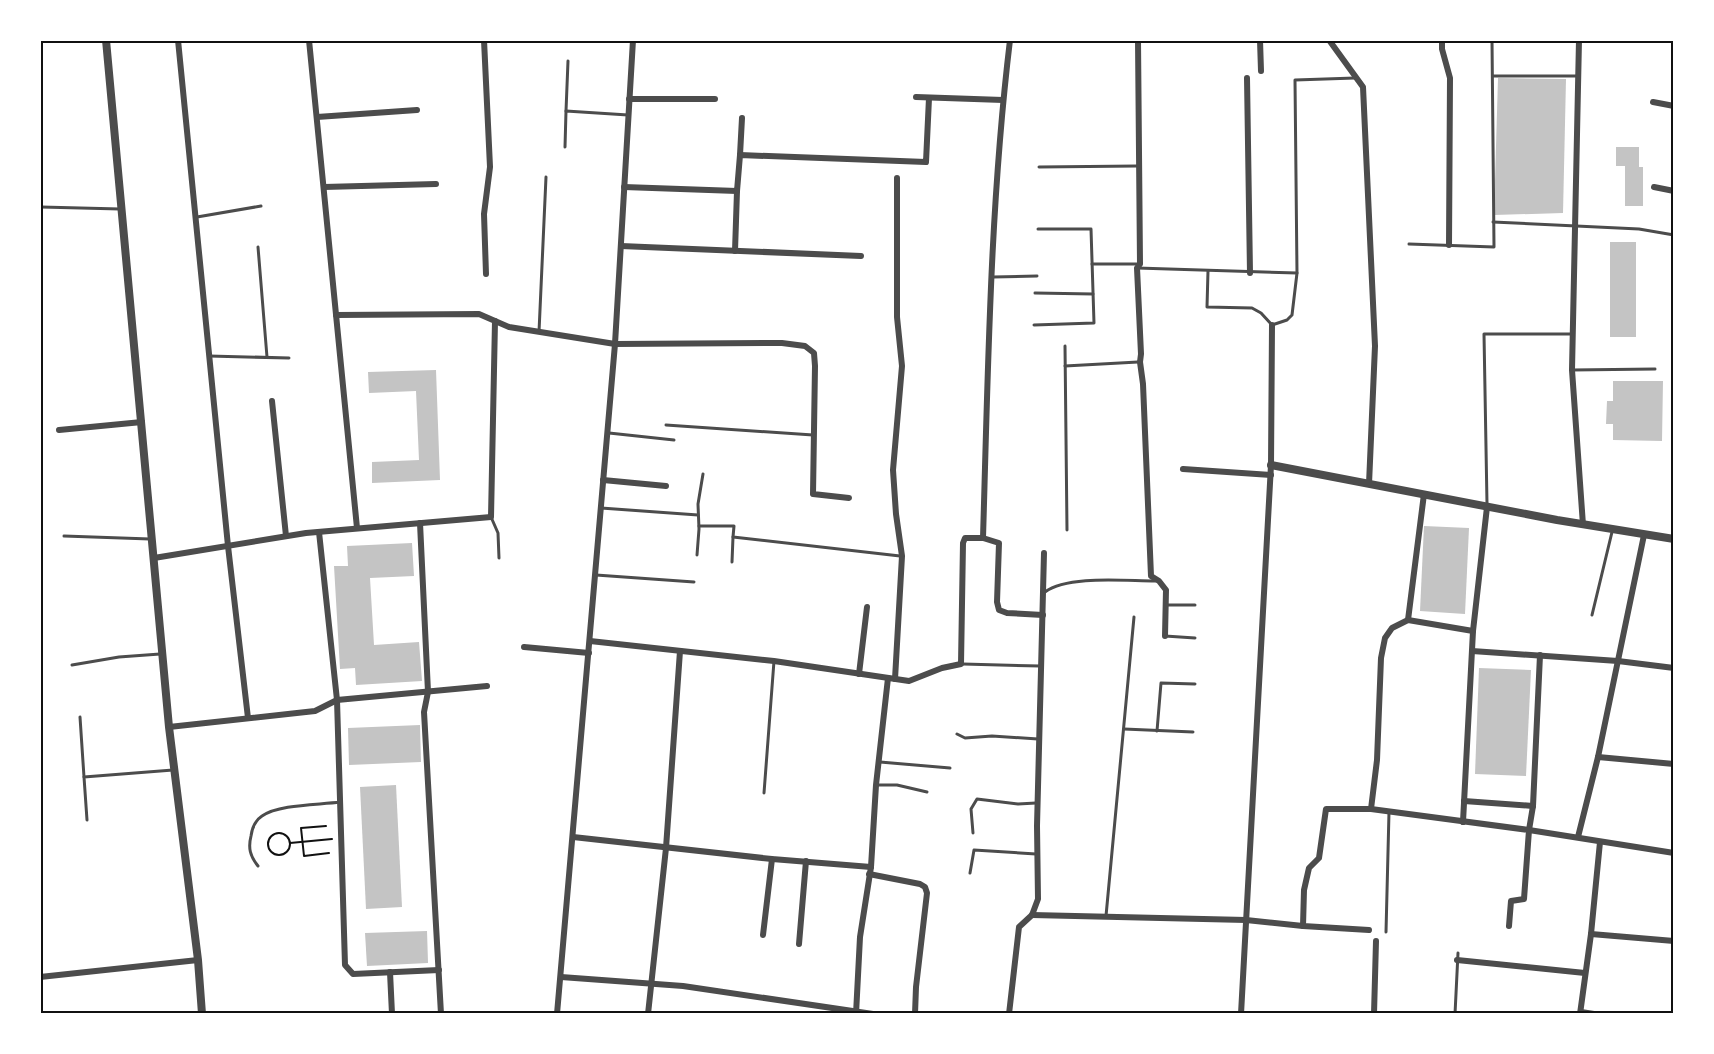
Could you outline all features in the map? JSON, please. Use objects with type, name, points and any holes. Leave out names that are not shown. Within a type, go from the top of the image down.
[{"type":"street","points":[[106,40],[170,727],[198,960],[202,1014]]},
{"type":"street","points":[[178,40],[228,546],[248,718]]},
{"type":"street","points":[[309,40],[357,528]]},
{"type":"street","points":[[484,40],[490,167],[484,214],[486,274]]},
{"type":"street","points":[[557,1014],[615,344],[633,40]]},
{"type":"street","points":[[983,538],[991,277],[1003,100],[1010,40]]},
{"type":"street","points":[[1138,40],[1140,362],[1143,384],[1151,576],[1159,581],[1166,590],[1165,636]]},
{"type":"street","points":[[1260,40],[1261,71]]},
{"type":"street","points":[[1329,40],[1363,87],[1375,346],[1369,483]]},
{"type":"street","points":[[1442,40],[1442,49],[1450,78],[1449,245]]},
{"type":"street","points":[[1579,40],[1572,370],[1583,525]]},
{"type":"street","points":[[1247,78],[1250,273]]},
{"type":"street","points":[[916,98],[1003,100]]},
{"type":"street","points":[[740,155],[926,162],[929,98]]},
{"type":"street","points":[[629,99],[715,99]]},
{"type":"street","points":[[1653,102],[1674,106]]},
{"type":"street","points":[[317,117],[417,110]]},
{"type":"street","points":[[735,251],[742,118]]},
{"type":"street","points":[[856,1012],[860,938],[871,867],[876,784],[891,678],[902,556],[893,470],[902,366],[897,317],[897,178]]},
{"type":"street","points":[[324,187],[436,184]]},
{"type":"street","points":[[624,188],[737,191]]},
{"type":"street","points":[[1654,188],[1674,191]]},
{"type":"street","points":[[621,246],[861,256]]},
{"type":"street","points":[[336,315],[480,314],[509,327],[615,344],[782,343],[805,346],[814,353],[813,494],[849,498]]},
{"type":"street","points":[[154,558],[286,536],[491,517],[495,321]]},
{"type":"street","points":[[1241,1014],[1271,475],[1272,325]]},
{"type":"street","points":[[272,401],[286,536]]},
{"type":"street","points":[[59,430],[141,422]]},
{"type":"street","points":[[1271,465],[1583,525],[1674,539]]},
{"type":"street","points":[[1183,469],[1271,475]]},
{"type":"street","points":[[603,480],[666,486]]},
{"type":"street","points":[[1408,621],[1424,494]]},
{"type":"street","points":[[1463,822],[1473,631],[1487,507]]},
{"type":"street","points":[[420,523],[428,692],[424,712],[441,1014]]},
{"type":"street","points":[[319,532],[337,700],[345,965],[353,974],[439,970]]},
{"type":"street","points":[[1578,837],[1598,758],[1644,535]]},
{"type":"street","points":[[590,641],[774,662],[909,681],[942,668],[961,664],[963,543],[968,537],[983,538],[999,543],[997,602],[999,610],[1007,613],[1043,615]]},
{"type":"street","points":[[1009,1014],[1019,927],[1032,915],[1038,899],[1044,553]]},
{"type":"street","points":[[859,674],[867,607]]},
{"type":"street","points":[[1371,809],[1377,760],[1381,658],[1385,638],[1392,628],[1408,621],[1473,631]]},
{"type":"street","points":[[524,647],[589,653]]},
{"type":"street","points":[[648,1014],[666,848],[680,651]]},
{"type":"street","points":[[1472,651],[1618,661],[1674,668]]},
{"type":"street","points":[[1509,926],[1510,901],[1524,899],[1533,806],[1540,655]]},
{"type":"street","points":[[170,727],[315,711],[337,700],[487,686]]},
{"type":"street","points":[[1598,758],[1674,764]]},
{"type":"street","points":[[1464,801],[1533,806]]},
{"type":"street","points":[[1303,926],[1304,890],[1309,868],[1319,858],[1326,809],[1371,809],[1578,837],[1674,853]]},
{"type":"street","points":[[573,837],[771,859],[871,867]]},
{"type":"street","points":[[1594,1014],[1581,1013],[1600,842]]},
{"type":"street","points":[[763,934],[771,859]]},
{"type":"street","points":[[799,944],[806,861]]},
{"type":"street","points":[[869,874],[920,884],[925,887],[927,893],[915,1014]]},
{"type":"street","points":[[1032,915],[1246,920],[1369,930]]},
{"type":"street","points":[[1591,934],[1674,941]]},
{"type":"street","points":[[1374,1014],[1377,941]]},
{"type":"street","points":[[40,977],[198,960]]},
{"type":"street","points":[[1457,960],[1585,974]]},
{"type":"street","points":[[390,972],[392,1014]]},
{"type":"street","points":[[561,977],[683,987],[873,1014]]},
{"type":"lane","points":[[1409,244],[1494,247],[1492,40]]},
{"type":"lane","points":[[565,147],[568,61]]},
{"type":"lane","points":[[1492,76],[1578,76]]},
{"type":"lane","points":[[1208,271],[1207,307],[1252,308],[1272,325],[1287,320],[1292,315],[1297,273],[1295,80],[1355,78]]},
{"type":"lane","points":[[566,111],[628,115]]},
{"type":"lane","points":[[1039,167],[1139,166]]},
{"type":"lane","points":[[539,332],[546,177]]},
{"type":"lane","points":[[195,218],[261,206]]},
{"type":"lane","points":[[41,207],[122,209]]},
{"type":"lane","points":[[1492,222],[1639,229],[1674,235]]},
{"type":"lane","points":[[1034,325],[1094,323],[1091,229],[1038,229]]},
{"type":"lane","points":[[258,247],[267,357]]},
{"type":"lane","points":[[1092,264],[1250,273],[1297,273]]},
{"type":"lane","points":[[991,277],[1037,276]]},
{"type":"lane","points":[[1035,293],[1093,294]]},
{"type":"lane","points":[[1487,507],[1484,334],[1573,334]]},
{"type":"lane","points":[[1065,346],[1067,530]]},
{"type":"lane","points":[[209,356],[289,358]]},
{"type":"lane","points":[[1065,366],[1140,362]]},
{"type":"lane","points":[[1572,370],[1655,369]]},
{"type":"lane","points":[[666,425],[813,435]]},
{"type":"lane","points":[[607,433],[674,440]]},
{"type":"lane","points":[[697,555],[698,504],[703,474]]},
{"type":"lane","points":[[601,508],[698,515]]},
{"type":"lane","points":[[491,517],[498,533],[499,558]]},
{"type":"lane","points":[[699,526],[734,526],[732,562]]},
{"type":"lane","points":[[1592,615],[1612,530]]},
{"type":"lane","points":[[64,536],[152,539]]},
{"type":"lane","points":[[733,537],[902,556]]},
{"type":"lane","points":[[596,575],[694,582]]},
{"type":"lane","points":[[1043,594],[1054,585],[1072,582],[1159,581]]},
{"type":"lane","points":[[1167,605],[1195,605]]},
{"type":"lane","points":[[1106,916],[1134,617]]},
{"type":"lane","points":[[1165,636],[1195,638]]},
{"type":"lane","points":[[72,665],[119,657],[163,654]]},
{"type":"lane","points":[[764,793],[774,662]]},
{"type":"lane","points":[[961,664],[1041,666]]},
{"type":"lane","points":[[1158,730],[1161,683],[1195,684]]},
{"type":"lane","points":[[80,717],[87,820]]},
{"type":"lane","points":[[1124,729],[1193,732]]},
{"type":"lane","points":[[957,734],[965,738],[992,736],[1040,740]]},
{"type":"lane","points":[[879,761],[950,768]]},
{"type":"lane","points":[[84,777],[175,770]]},
{"type":"lane","points":[[876,784],[897,785],[927,792]]},
{"type":"lane","points":[[973,833],[971,809],[976,799],[1018,804],[1038,803]]},
{"type":"lane","points":[[258,866],[251,858],[250,841],[256,822],[262,816],[275,810],[340,802]]},
{"type":"lane","points":[[1386,932],[1389,812]]},
{"type":"lane","points":[[970,873],[974,850],[1037,854]]},
{"type":"lane","points":[[1369,930],[1377,941]]},
{"type":"lane","points":[[1455,1014],[1458,952]]},
{"type":"path","points":[[326,826],[301,828],[304,856],[329,853]]},
{"type":"path","points":[[277,834],[287,837],[290,843],[289,850],[280,855],[271,851],[268,844],[271,837],[277,834]]},
{"type":"path","points":[[290,843],[341,838]]},
{"type":"building","points":[[1498,78],[1566,79],[1563,213],[1494,215]]},
{"type":"building","points":[[1616,147],[1639,147],[1639,167],[1643,167],[1643,206],[1625,206],[1625,166],[1616,166]]},
{"type":"building","points":[[1610,242],[1636,242],[1636,337],[1610,337]]},
{"type":"building","points":[[436,370],[440,480],[372,483],[372,462],[419,460],[416,391],[369,393],[368,372]]},
{"type":"building","points":[[1613,381],[1663,381],[1662,441],[1613,440],[1613,424],[1606,424],[1607,401],[1613,401]]},
{"type":"building","points":[[1424,526],[1469,528],[1465,614],[1420,611]]},
{"type":"building","points":[[412,543],[414,576],[370,578],[374,645],[419,642],[422,681],[356,685],[355,668],[340,669],[334,566],[348,566],[347,546]]},
{"type":"building","points":[[1479,668],[1531,670],[1526,776],[1475,774]]},
{"type":"building","points":[[420,725],[421,762],[349,765],[348,728]]},
{"type":"building","points":[[396,785],[402,907],[366,909],[360,787]]},
{"type":"building","points":[[427,931],[428,963],[367,966],[365,933]]}]
